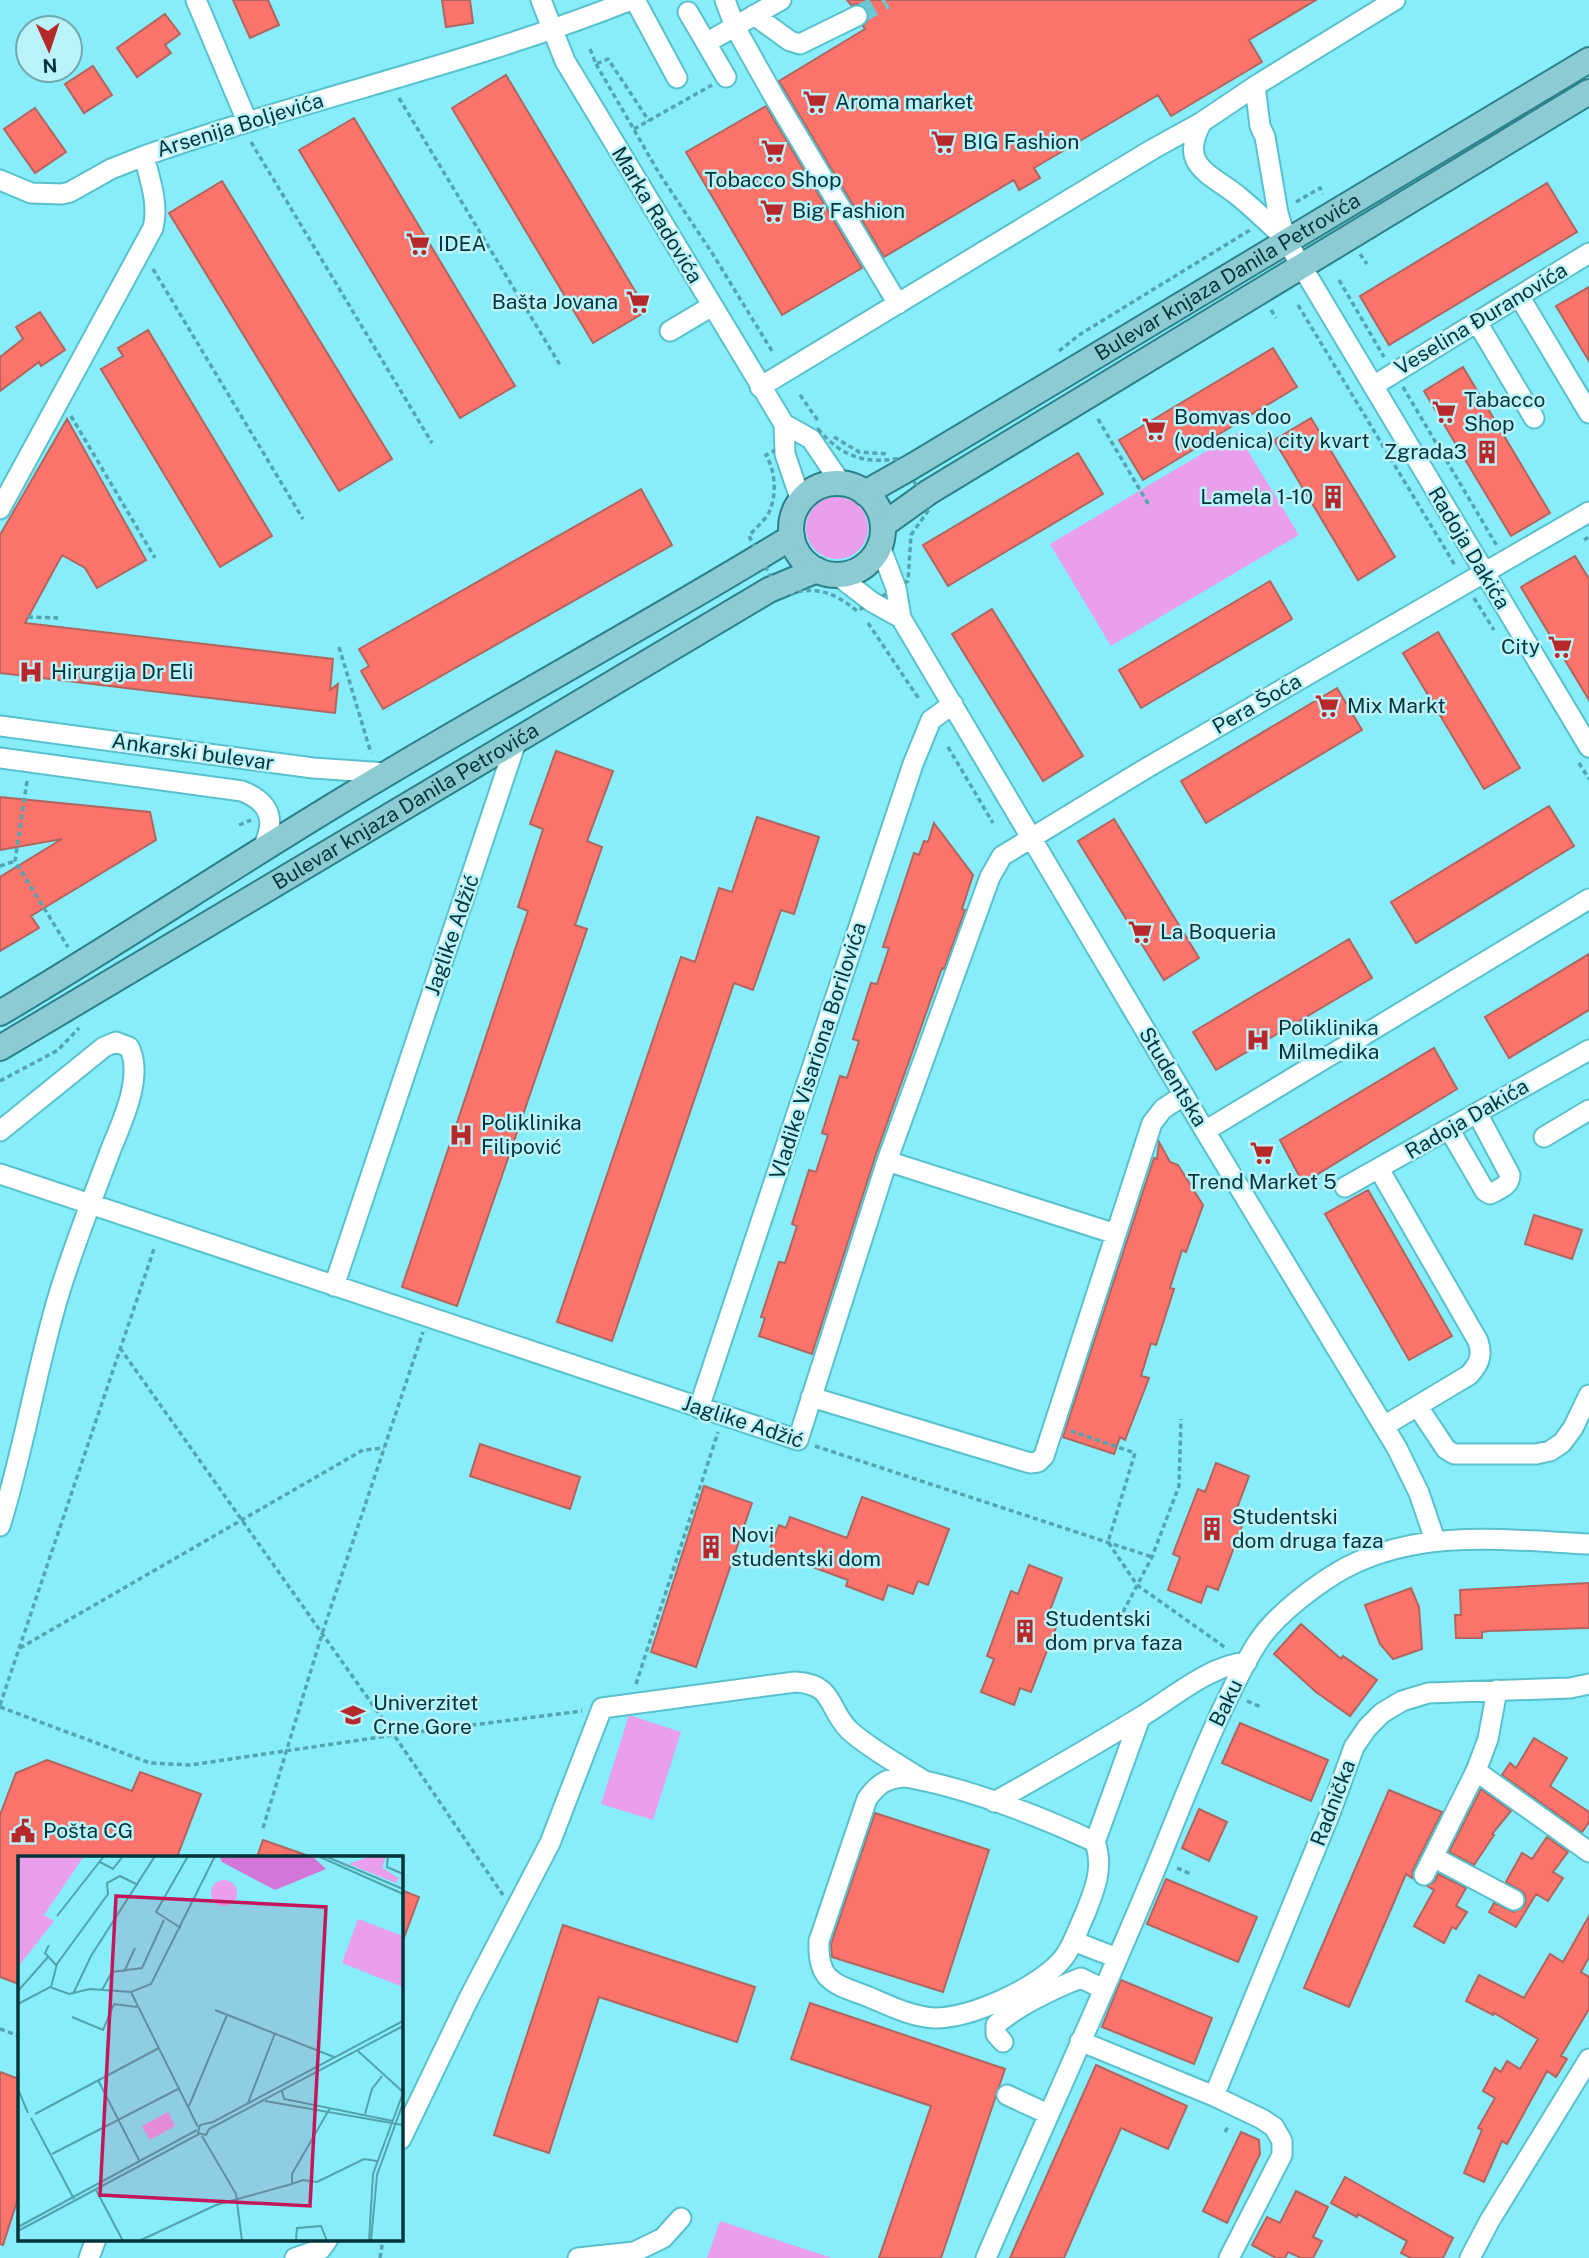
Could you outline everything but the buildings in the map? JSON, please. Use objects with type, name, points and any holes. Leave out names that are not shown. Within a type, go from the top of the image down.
[{"type":"main road","name":"Bulevar knjaza Danila Petrovića","points":[[865,493],[1589,60]]},
{"type":"main road","name":"Bulevar knjaza Danila Petrovića","points":[[0,1048],[769,590],[827,572],[850,573],[863,567],[873,557],[881,535],[929,492],[1589,92]]},
{"type":"main road","points":[[827,572],[805,562],[796,550],[792,537],[791,524],[801,501],[812,490],[841,483],[854,486],[865,493],[874,502],[881,535]]},
{"type":"main road","name":"Bulevar knjaza Danila Petrovića","points":[[0,1013],[106,950],[380,767],[792,537]]},
{"type":"street","points":[[196,0],[248,129]]},
{"type":"street","name":"Marka Radovića","points":[[541,0],[565,61],[760,387],[784,424],[811,439],[841,483]]},
{"type":"street","points":[[633,0],[677,78]]},
{"type":"street","name":"Arsenija Boljevića","points":[[0,509],[153,228],[156,216],[154,198],[144,156],[248,129],[633,0]]},
{"type":"street","points":[[726,0],[735,27],[772,93],[898,304]]},
{"type":"street","points":[[706,43],[781,0]]},
{"type":"street","points":[[760,387],[1157,146],[1210,117],[1255,86],[1395,0]]},
{"type":"street","points":[[688,12],[726,77]]},
{"type":"street","points":[[754,15],[790,41],[800,44],[857,16]]},
{"type":"street","points":[[1255,86],[1260,126],[1265,137],[1272,217]]},
{"type":"street","points":[[1210,117],[1241,113],[1260,126]]},
{"type":"street","points":[[1200,167],[1194,146],[1210,117]]},
{"type":"street","name":"Radoja Dakića","points":[[1157,146],[1200,167],[1272,217],[1589,747]]},
{"type":"street","points":[[0,180],[31,193],[62,194],[144,156]]},
{"type":"street","name":"Veselina Đuranovića","points":[[1373,386],[1589,253]]},
{"type":"street","points":[[1519,296],[1589,413]]},
{"type":"street","points":[[670,331],[712,306]]},
{"type":"street","points":[[1477,322],[1534,418]]},
{"type":"street","name":"Marka Radovića","points":[[784,424],[785,454],[801,501]]},
{"type":"street","name":"Pera Šoća","points":[[798,1440],[887,1161],[992,869],[1002,856],[1589,512]]},
{"type":"street","name":"Studentska","points":[[881,535],[896,588],[901,618],[1205,1131],[1384,1426],[1415,1483],[1435,1540]]},
{"type":"street","name":"Studentska","points":[[827,572],[901,618]]},
{"type":"street","name":"Vladike Visariona Borilovića","points":[[699,1408],[913,764],[931,720],[953,704]]},
{"type":"street","name":"Ankarski bulevar","points":[[0,726],[313,768],[380,767]]},
{"type":"street","name":"Jaglike Adžić","points":[[334,1286],[516,742]]},
{"type":"street","name":"Ankarski bulevar","points":[[0,758],[242,791],[254,796],[263,804],[268,814],[268,837],[261,849]]},
{"type":"street","points":[[1205,1131],[1589,899]]},
{"type":"street","points":[[0,1130],[104,1047],[116,1042],[129,1047],[133,1065],[127,1109],[58,1295],[14,1481],[0,1526]]},
{"type":"street","name":"Radoja Dakića","points":[[1345,1187],[1589,1050]]},
{"type":"street","points":[[811,1397],[1030,1463],[1038,1462],[1044,1456],[1152,1123],[1163,1109],[1184,1095]]},
{"type":"street","points":[[1544,1137],[1589,1110]]},
{"type":"street","points":[[1449,1129],[1485,1191],[1490,1194],[1502,1188],[1508,1183],[1510,1175],[1477,1113]]},
{"type":"street","points":[[887,1161],[1116,1234]]},
{"type":"street","points":[[1379,1169],[1481,1350],[1477,1366],[1469,1376],[1384,1426]]},
{"type":"street","name":"Jaglike Adžić","points":[[0,1174],[798,1440]]},
{"type":"street","points":[[1418,1407],[1446,1449],[1454,1454],[1536,1454],[1549,1451],[1562,1443],[1573,1428],[1589,1395]]},
{"type":"street","name":"Baku","points":[[986,2258],[1117,1958],[1213,1727],[1261,1637],[1324,1581],[1380,1553],[1435,1540],[1589,1544]]},
{"type":"street","points":[[994,1802],[1140,1718],[1215,1671],[1232,1663],[1247,1662]]},
{"type":"street","points":[[402,2137],[550,1843],[602,1708],[795,1682],[810,1683],[824,1692],[849,1729],[923,1780]]},
{"type":"street","name":"Radnička","points":[[1214,2096],[1329,1816],[1354,1747],[1367,1728],[1382,1713],[1402,1701],[1428,1693],[1570,1688],[1589,1684]]},
{"type":"street","points":[[1424,1875],[1476,1771],[1488,1739],[1497,1690]]},
{"type":"street","points":[[1095,1842],[994,1802],[923,1780],[891,1778],[877,1785],[867,1799],[819,1941],[818,1958],[823,1972],[834,1984],[913,2015],[935,2018],[978,2010],[1034,1982],[1058,1965],[1073,1941],[1094,1892],[1100,1855],[1095,1842],[1140,1718]]},
{"type":"street","points":[[1476,1771],[1589,1852]]},
{"type":"street","points":[[1435,1857],[1514,1900]]},
{"type":"street","points":[[1073,1941],[1117,1958]]},
{"type":"street","points":[[1003,2042],[996,2035],[996,2025],[1005,2017],[1064,1984],[1082,1978],[1103,1989]]},
{"type":"street","points":[[1080,2041],[1214,2096],[1273,2127],[1282,2141],[1282,2155],[1229,2258]]},
{"type":"street","points":[[1470,2258],[1490,2220],[1589,2059]]},
{"type":"street","points":[[1007,2095],[1048,2113]]},
{"type":"street","points":[[578,2258],[634,2252],[663,2238],[681,2218]]},
{"type":"street","points":[[89,2258],[96,2240]]},
{"type":"street","points":[[295,2258],[321,2249],[327,2240]]},
{"type":"path","points":[[590,49],[659,173],[712,253],[772,352]]},
{"type":"path","points":[[596,64],[608,59],[649,121]]},
{"type":"path","points":[[634,129],[726,77]]},
{"type":"path","points":[[396,93],[560,365]]},
{"type":"path","points":[[248,129],[432,443]]},
{"type":"path","points":[[1054,355],[1079,335],[1320,188]]},
{"type":"path","points":[[148,259],[303,519]]},
{"type":"path","points":[[1339,280],[1506,560]]},
{"type":"path","points":[[1298,305],[1454,564]]},
{"type":"path","points":[[800,395],[826,430],[859,452],[900,452]]},
{"type":"path","points":[[65,405],[155,558]]},
{"type":"path","points":[[1098,419],[1150,507]]},
{"type":"path","points":[[818,429],[827,439],[856,458],[879,462],[900,458]]},
{"type":"path","points":[[749,536],[770,512],[774,494],[774,470],[766,455]]},
{"type":"path","points":[[908,581],[911,535],[930,508]]},
{"type":"path","points":[[780,595],[811,589],[829,592],[857,611]]},
{"type":"path","points":[[777,604],[794,594],[828,595],[863,615],[919,699]]},
{"type":"path","points":[[28,617],[58,618]]},
{"type":"path","points":[[339,647],[380,767]]},
{"type":"path","points":[[948,747],[993,823]]},
{"type":"path","points":[[27,780],[15,861],[68,947]]},
{"type":"path","points":[[239,825],[256,818]]},
{"type":"path","points":[[0,866],[15,861]]},
{"type":"path","points":[[161,1228],[0,1706],[150,1763],[190,1765],[602,1708]]},
{"type":"path","points":[[263,1828],[322,1634],[428,1317]]},
{"type":"path","points":[[120,1348],[394,1735],[514,1911]]},
{"type":"path","points":[[629,1705],[723,1416]]},
{"type":"path","points":[[1123,1612],[1152,1557],[1179,1486],[1181,1419]]},
{"type":"path","points":[[1054,1425],[1135,1453],[1108,1542],[1137,1585],[1228,1649]]},
{"type":"path","name":"Jaglike Adžić","points":[[798,1440],[1152,1557]]},
{"type":"path","points":[[19,1649],[363,1450],[384,1448]]},
{"type":"path","points":[[1243,1699],[1261,1707]]},
{"type":"path","points":[[0,2029],[18,2036]]},
{"type":"path","points":[[380,2258],[383,2240]]},
{"type":"shaded area","points":[[1237,433],[1299,535],[1111,646],[1050,544]]},
{"type":"shaded area","points":[[837,497],[859,506],[868,528],[859,550],[837,559],[815,550],[806,528],[815,506]]},
{"type":"shaded area","points":[[629,1715],[681,1732],[653,1820],[601,1804]]},
{"type":"shaded area","points":[[720,2221],[832,2258],[707,2258]]},
{"type":"tunnel","points":[[857,16],[885,0]]},
{"type":"place","name":"Aroma market","points":[[815,102]]},
{"type":"place","name":"BIG Fashion","points":[[943,142]]},
{"type":"place","name":"Tobacco Shop","points":[[773,151]]},
{"type":"place","name":"Big Fashion","points":[[772,211]]},
{"type":"place","name":"IDEA","points":[[418,244]]},
{"type":"place","name":"Bašta Jovana","points":[[638,302]]},
{"type":"place","name":"Tabacco Shop","points":[[1444,412]]},
{"type":"place","name":"Bomvas doo (vodenica) city kvart","points":[[1154,429]]},
{"type":"place","name":"Zgrada3","points":[[1487,452]]},
{"type":"place","name":"Lamela 1-10","points":[[1333,497]]},
{"type":"place","name":"City","points":[[1560,647]]},
{"type":"place","name":"Hirurgija Dr Eli","points":[[31,672]]},
{"type":"place","name":"Mix Markt","points":[[1327,706]]},
{"type":"place","name":"La Boqueria","points":[[1140,932]]},
{"type":"place","name":"Poliklinika Milmedika","points":[[1258,1040]]},
{"type":"place","name":"Poliklinika Filipović","points":[[461,1135]]},
{"type":"place","name":"Trend Market 5","points":[[1262,1153]]},
{"type":"place","name":"Studentski dom druga faza","points":[[1212,1529]]},
{"type":"place","name":"Novi studentski dom","points":[[711,1547]]},
{"type":"place","name":"Studentski dom prva faza","points":[[1025,1631]]},
{"type":"place","name":"Univerzitet Crne Gore","points":[[353,1715]]},
{"type":"place","name":"Pošta CG","points":[[23,1831]]}]
